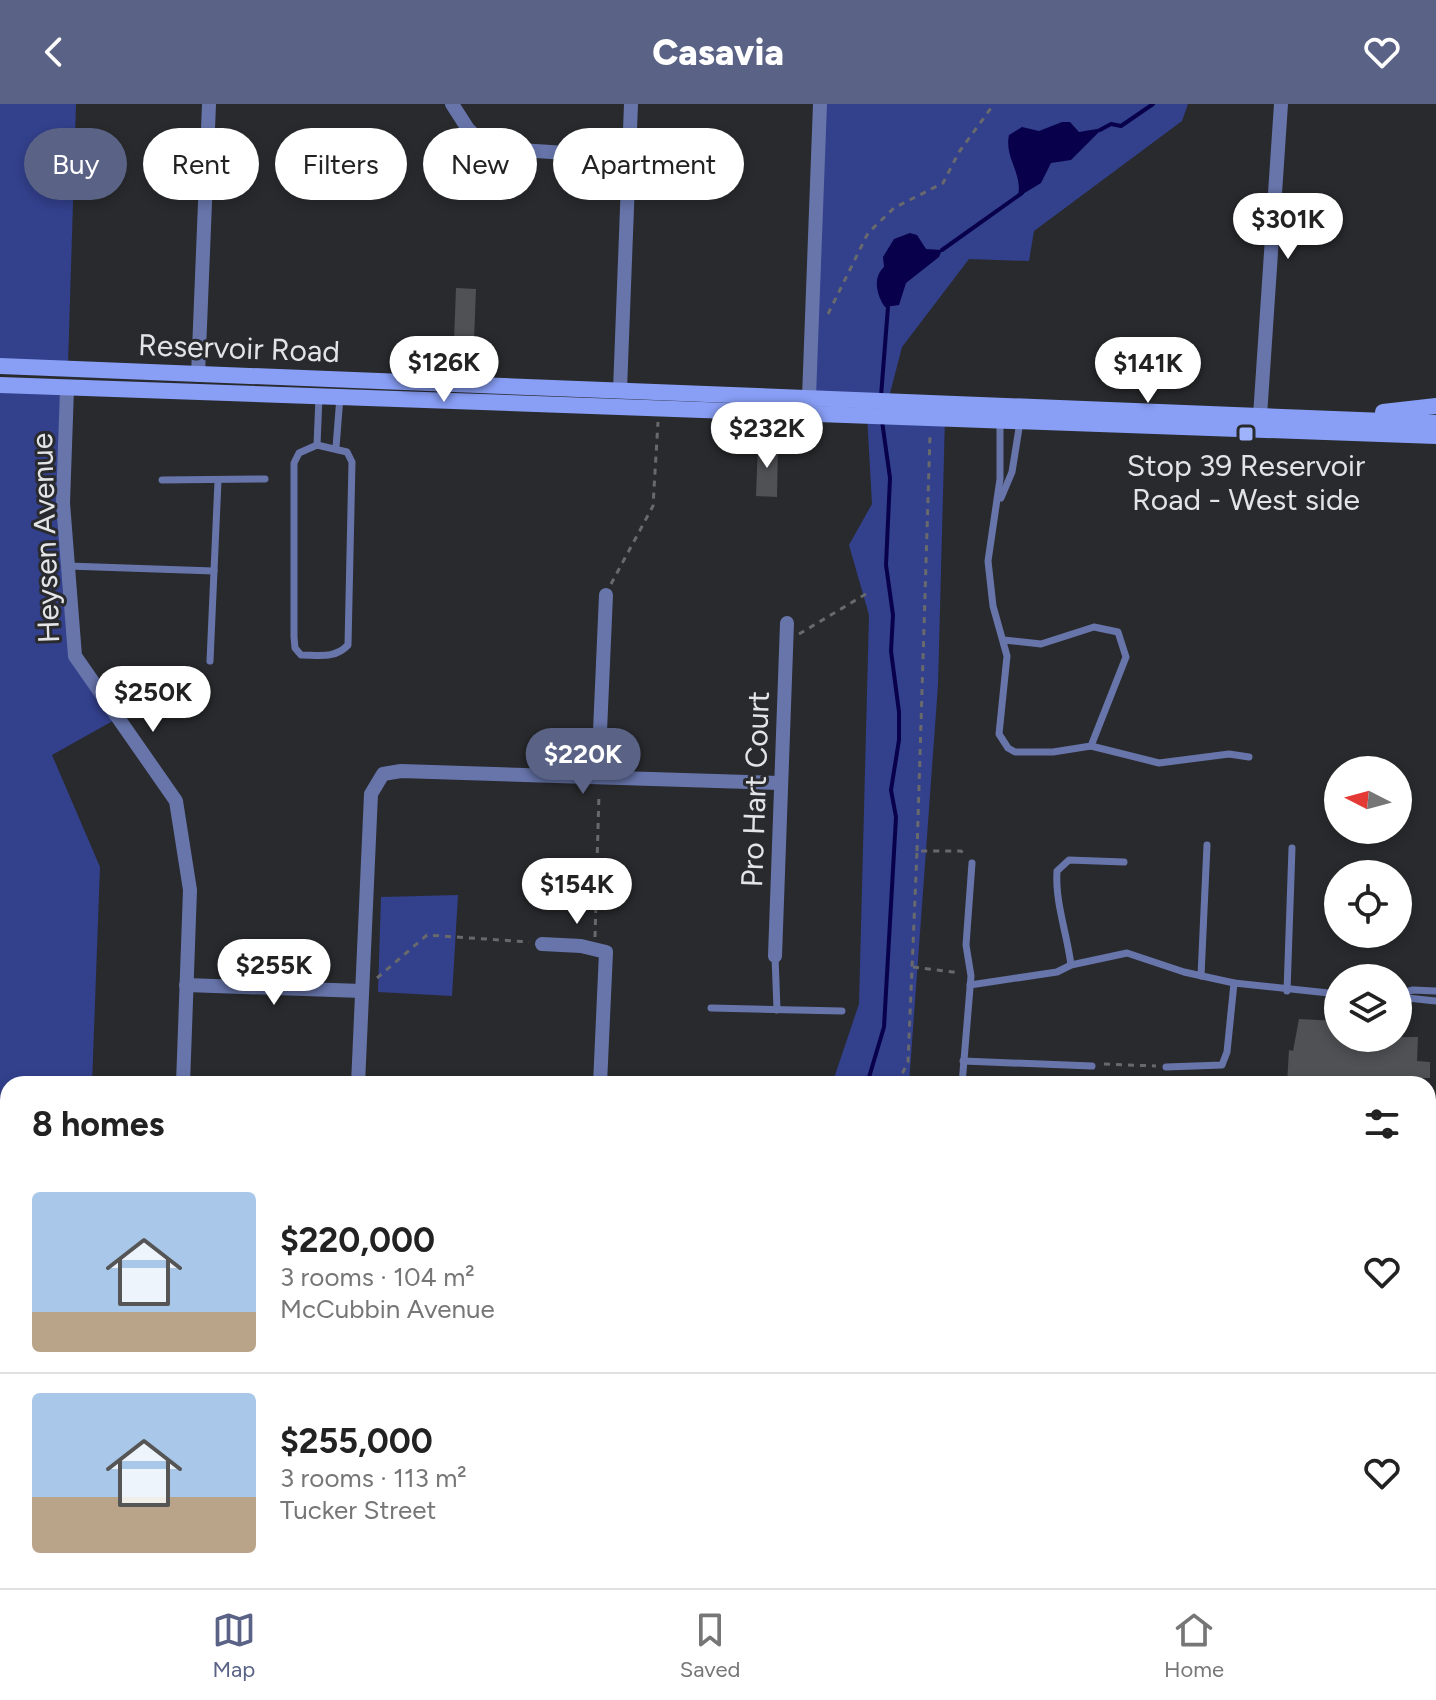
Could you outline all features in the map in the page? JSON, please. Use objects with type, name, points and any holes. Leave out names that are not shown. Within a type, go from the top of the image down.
[{"type":"main road","name":"Reservoir Road","points":[[0,366],[620,398],[1260,422],[1436,436]]},
{"type":"main road","points":[[67,389],[68,369]]},
{"type":"main road","points":[[197,394],[198,375]]},
{"type":"main road","name":"Reservoir Road","points":[[0,385],[319,397],[620,398],[658,407],[808,405]]},
{"type":"main road","points":[[1309,418],[1436,406]]},
{"type":"main road","name":"Reservoir Road","points":[[908,408],[931,417],[1021,420],[1260,422],[1309,418],[1436,423]]},
{"type":"main road","points":[[1388,434],[1436,449]]},
{"type":"street","points":[[198,375],[209,104]]},
{"type":"street","points":[[452,104],[468,129],[488,148],[553,152]]},
{"type":"street","points":[[630,128],[631,104]]},
{"type":"street","points":[[808,405],[820,104]]},
{"type":"street","points":[[1260,422],[1281,104]]},
{"type":"street","points":[[620,398],[627,200]]},
{"type":"street","name":"Heysen Avenue","points":[[67,389],[63,503],[75,656],[176,801],[190,890],[183,1076]]},
{"type":"street","points":[[598,777],[606,595]]},
{"type":"street","name":"Pro Hart Court","points":[[775,956],[787,623]]},
{"type":"street","points":[[358,1076],[371,794],[383,774],[401,771],[780,783]]},
{"type":"street","points":[[542,944],[599,950],[600,1076]]},
{"type":"street","points":[[186,985],[362,991]]},
{"type":"lane","points":[[317,445],[319,397]]},
{"type":"lane","points":[[336,447],[340,397]]},
{"type":"lane","points":[[1000,419],[997,504],[988,561],[993,606],[1004,640],[1008,672],[999,734],[1008,748],[1025,753],[1091,746],[1159,763],[1229,754],[1249,757]]},
{"type":"lane","points":[[997,504],[1012,472],[1021,420]]},
{"type":"lane","points":[[317,445],[347,452],[352,462],[348,645],[341,653],[330,656],[301,655],[295,648],[294,637],[294,463],[299,453],[317,445]]},
{"type":"lane","points":[[162,480],[265,479]]},
{"type":"lane","points":[[210,661],[218,481]]},
{"type":"lane","points":[[68,566],[214,571]]},
{"type":"lane","points":[[1004,640],[1041,644],[1094,627],[1118,632],[1126,657],[1107,697],[1091,746]]},
{"type":"lane","points":[[1201,976],[1207,845]]},
{"type":"lane","points":[[1287,991],[1292,848]]},
{"type":"lane","points":[[1071,965],[1067,931],[1058,905],[1057,871],[1069,860],[1124,862]]},
{"type":"lane","points":[[962,1076],[970,985],[966,945],[972,863]]},
{"type":"lane","points":[[970,985],[1057,972],[1071,965],[1127,953],[1234,983],[1324,993]]},
{"type":"lane","points":[[775,956],[777,1010]]},
{"type":"lane","points":[[1166,1067],[1222,1065],[1227,1052],[1234,983]]},
{"type":"lane","points":[[1412,990],[1436,991]]},
{"type":"lane","points":[[1412,998],[1436,1001]]},
{"type":"lane","points":[[711,1008],[842,1011]]},
{"type":"lane","points":[[963,1061],[1092,1066]]},
{"type":"path","points":[[825,323],[868,233],[894,208],[943,183],[959,152],[994,104]]},
{"type":"path","points":[[606,595],[653,506],[658,407]]},
{"type":"path","points":[[901,1076],[908,1062],[913,967],[931,417]]},
{"type":"path","points":[[786,639],[810,630],[871,591]]},
{"type":"path","points":[[598,777],[599,950]]},
{"type":"path","points":[[917,851],[961,851],[972,863]]},
{"type":"path","points":[[362,991],[427,935],[542,944]]},
{"type":"path","points":[[913,967],[970,974]]},
{"type":"path","points":[[1092,1066],[1166,1067]]},
{"type":"shaded area","points":[[0,104],[76,104],[75,128],[24,128],[24,200],[73,200],[68,365],[0,361]]},
{"type":"shaded area","points":[[820,104],[1188,104],[1182,121],[1034,231],[1029,261],[969,259],[902,347],[888,401],[809,397]]},
{"type":"shaded area","points":[[1070,122],[1079,132],[1103,128],[1071,160],[1051,163],[1041,183],[1018,197],[1018,180],[1009,151],[1009,135],[1022,127],[1039,131]]},
{"type":"shaded area","points":[[910,233],[917,235],[926,249],[942,250],[939,257],[906,283],[899,305],[885,307],[877,287],[878,276],[884,267],[883,257],[894,239]]},
{"type":"shaded area","points":[[0,385],[67,389],[63,504],[75,656],[118,718],[52,755],[100,867],[92,1076],[0,1076]]},
{"type":"shaded area","points":[[867,415],[945,417],[938,685],[910,1076],[835,1076],[859,1004],[869,615],[849,545],[872,504]]},
{"type":"shaded area","points":[[458,895],[452,996],[378,992],[381,897]]},
{"type":"building","points":[[456,288],[476,289],[474,341],[454,341]]},
{"type":"building","points":[[758,444],[778,444],[777,497],[756,496]]},
{"type":"building","points":[[1299,1019],[1324,1020],[1324,1052],[1412,1052],[1412,1037],[1418,1037],[1417,1061],[1430,1062],[1430,1076],[1287,1076],[1289,1050],[1293,1051]]},
{"type":"waterway","points":[[1100,130],[1111,124],[1121,126],[1153,104]]},
{"type":"waterway","points":[[942,250],[1022,193]]},
{"type":"waterway","points":[[881,396],[888,307]]},
{"type":"waterway","points":[[869,1076],[884,1027],[896,817],[891,790],[899,740],[899,712],[891,651],[893,615],[886,565],[890,478],[882,421]]},
{"type":"place","name":"Stop 39 Reservoir Road - West side","points":[[1246,434]]}]
